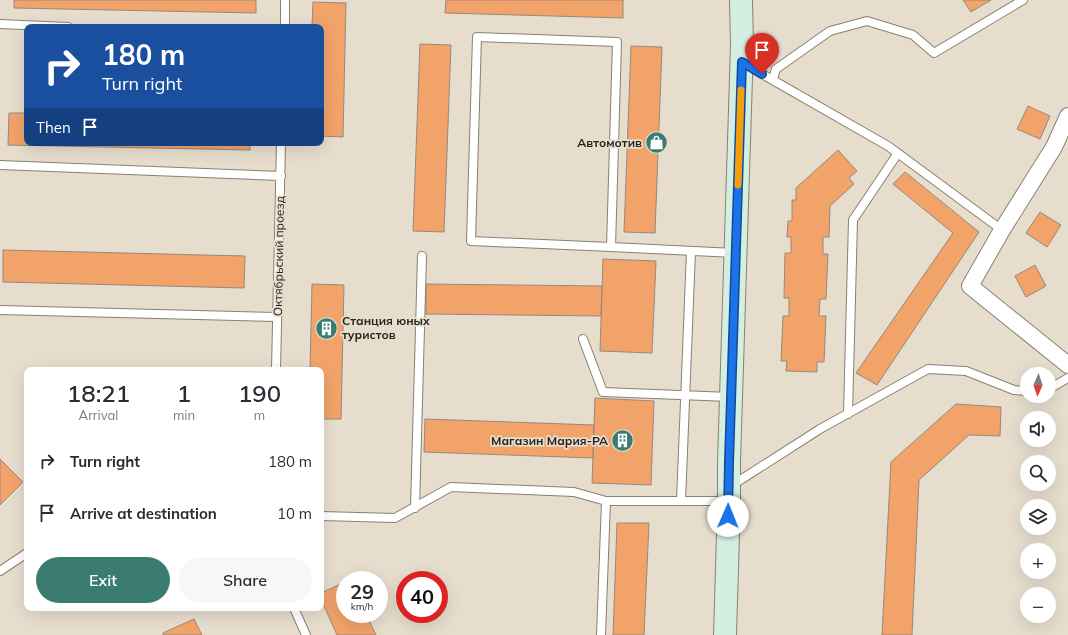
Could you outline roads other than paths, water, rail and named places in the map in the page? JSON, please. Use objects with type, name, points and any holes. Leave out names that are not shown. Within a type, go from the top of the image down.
[{"type":"street","points":[[725,635],[742,62],[741,0]]},
{"type":"street","points":[[1068,116],[1054,147],[1002,230],[970,286],[1068,366]]},
{"type":"lane","points":[[284,24],[285,0]]},
{"type":"lane","points":[[773,79],[776,69],[830,31],[868,21],[913,35],[934,53],[1023,0]]},
{"type":"lane","points":[[0,24],[24,25]]},
{"type":"lane","points":[[611,247],[617,42],[477,37],[471,241],[736,253]]},
{"type":"lane","points":[[742,62],[888,146],[1002,230]]},
{"type":"lane","name":"Октябрьский проезд","points":[[276,367],[282,146]]},
{"type":"lane","points":[[848,414],[853,220],[898,153]]},
{"type":"lane","points":[[0,165],[281,176]]},
{"type":"lane","points":[[681,501],[691,251]]},
{"type":"lane","points":[[415,508],[422,256]]},
{"type":"lane","points":[[0,310],[277,317]]},
{"type":"lane","points":[[583,339],[604,392],[731,397]]},
{"type":"lane","points":[[324,516],[395,518],[451,487],[574,492],[606,501],[681,501],[729,494],[820,429],[928,369],[966,371],[1014,390],[1020,390]]},
{"type":"lane","points":[[1056,385],[1068,378]]},
{"type":"lane","points":[[601,635],[606,501]]},
{"type":"lane","points":[[0,571],[24,555]]},
{"type":"lane","points":[[295,611],[306,635]]},
{"type":"place","name":"Автомотив","points":[[657,143]]},
{"type":"place","name":"Станция юных туристов","points":[[327,328]]},
{"type":"place","name":"Магазин Мария-РА","points":[[623,441]]}]
